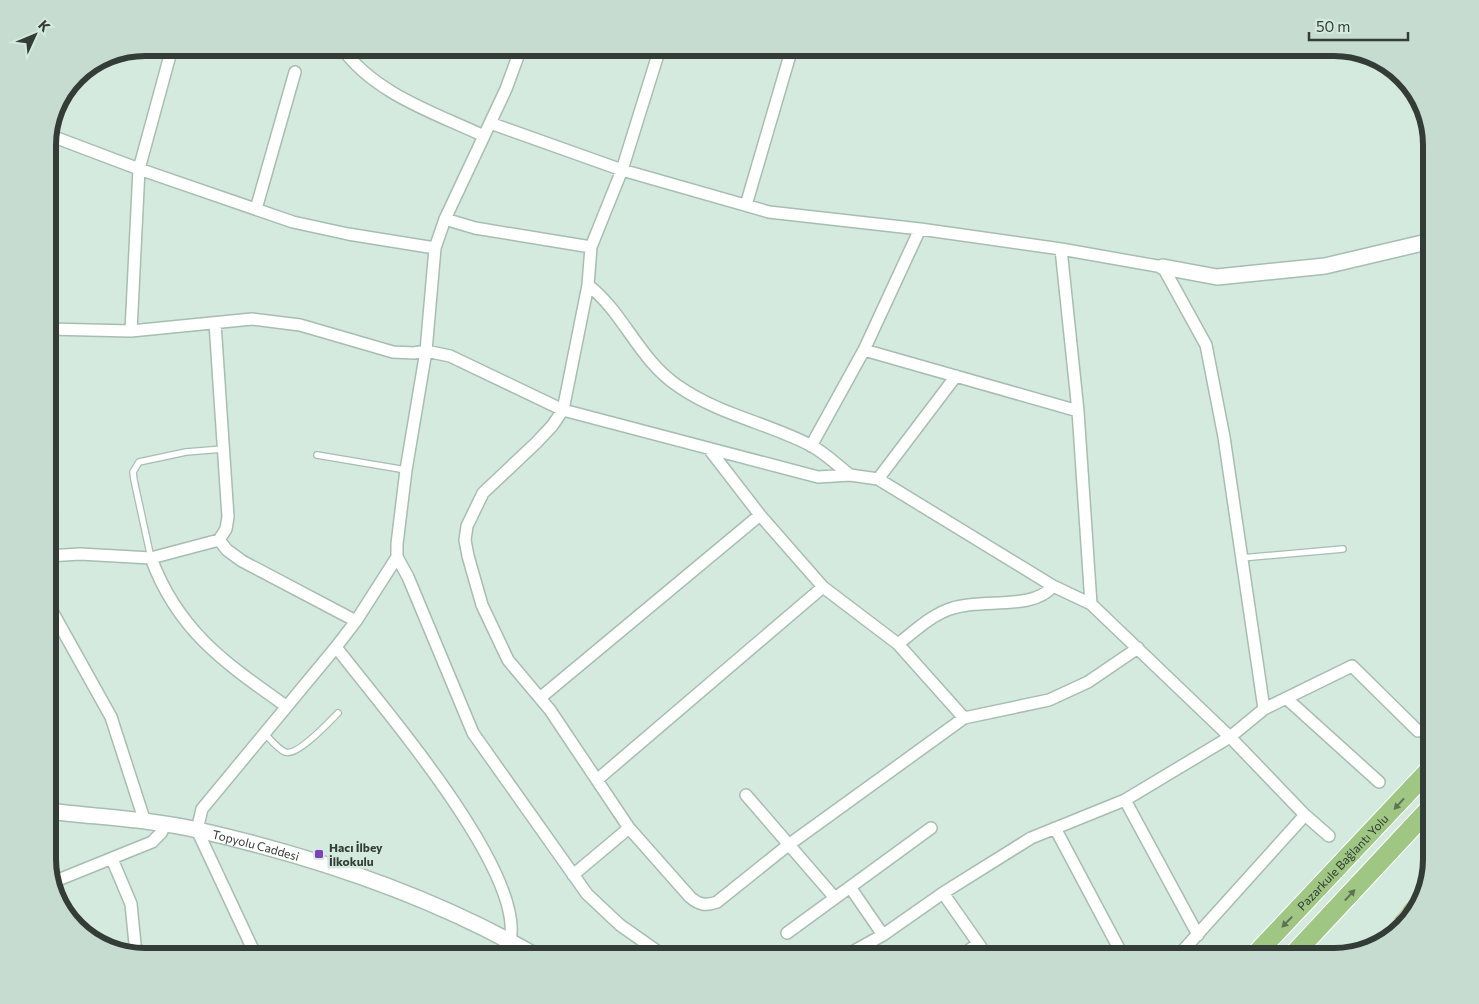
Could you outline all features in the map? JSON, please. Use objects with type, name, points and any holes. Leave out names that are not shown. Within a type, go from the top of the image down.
[{"type":"main road","name":"Pazarkule Bağlantı Yolu","points":[[1262,948],[1423,778]]},
{"type":"main road","points":[[1300,948],[1423,817]]},
{"type":"street","points":[[131,330],[139,169],[170,56]]},
{"type":"street","points":[[349,56],[361,69],[398,96],[484,136]]},
{"type":"street","points":[[518,56],[490,123],[445,218],[435,248],[426,351],[406,470],[397,557],[408,577],[473,732],[573,875],[602,910],[653,948]]},
{"type":"street","points":[[658,56],[622,170],[591,247],[588,285],[562,410],[552,426],[536,443],[483,493],[467,526],[465,540],[482,605],[508,660],[540,698],[598,778],[629,828],[690,897],[703,905],[717,902],[789,845],[964,718],[1049,700],[1088,682],[1138,648]]},
{"type":"street","points":[[746,205],[790,56]]},
{"type":"street","points":[[256,209],[294,72]]},
{"type":"street","points":[[490,123],[622,170],[746,205],[795,216],[920,229],[1061,249],[1217,277],[1325,266],[1423,243]]},
{"type":"street","points":[[56,138],[139,169],[320,229],[435,248]]},
{"type":"street","points":[[445,218],[475,228],[591,247]]},
{"type":"street","points":[[811,446],[864,350],[920,229]]},
{"type":"street","points":[[1061,249],[1078,411],[1090,604]]},
{"type":"street","points":[[1163,267],[1206,345],[1224,437],[1264,709]]},
{"type":"street","points":[[588,285],[613,309],[638,347],[656,368],[677,386],[702,401],[811,446],[850,474]]},
{"type":"street","points":[[56,329],[131,330],[252,319],[300,325],[393,352],[414,353],[426,351],[450,356],[562,410],[818,477],[850,474],[878,479],[1053,586],[1090,604],[1230,737],[1305,815],[1329,836]]},
{"type":"street","points":[[56,556],[80,554],[151,558],[219,540],[226,529],[228,517],[215,323]]},
{"type":"street","points":[[864,350],[1078,411]]},
{"type":"street","points":[[878,479],[956,376]]},
{"type":"street","points":[[709,449],[760,515],[823,587],[898,644],[964,718]]},
{"type":"street","points":[[540,698],[760,515]]},
{"type":"street","points":[[219,540],[227,550],[242,560],[356,621]]},
{"type":"street","points":[[252,948],[197,830],[202,809],[336,647],[356,621],[397,557]]},
{"type":"street","points":[[151,558],[168,598],[190,629],[227,664],[286,706]]},
{"type":"street","points":[[898,644],[932,617],[952,608],[969,603],[1032,600],[1043,596],[1053,586]]},
{"type":"street","points":[[598,778],[823,587]]},
{"type":"street","points":[[56,618],[111,717],[123,747],[145,822]]},
{"type":"street","points":[[336,647],[421,756],[456,805],[490,861],[507,900],[512,920],[510,941]]},
{"type":"street","points":[[859,948],[883,935],[943,893],[1031,838],[1125,800],[1230,737],[1264,709],[1352,666],[1418,730]]},
{"type":"street","points":[[1286,698],[1379,782]]},
{"type":"street","points":[[746,795],[835,898]]},
{"type":"street","points":[[1125,800],[1198,935]]},
{"type":"street","name":"Topyolu Caddesi","points":[[56,812],[197,830],[347,871],[426,901],[522,948]]},
{"type":"street","points":[[1186,948],[1305,815]]},
{"type":"street","points":[[59,880],[152,842],[162,833],[165,825]]},
{"type":"street","points":[[573,875],[629,828]]},
{"type":"street","points":[[787,933],[931,828]]},
{"type":"street","points":[[1055,828],[1120,948]]},
{"type":"street","points":[[112,859],[131,904],[135,947]]},
{"type":"street","points":[[850,886],[883,935]]},
{"type":"street","points":[[943,893],[981,948]]},
{"type":"street","points":[[973,948],[978,944]]},
{"type":"lane","points":[[151,558],[133,472],[139,462],[186,452],[223,449]]},
{"type":"lane","points":[[317,455],[406,470]]},
{"type":"lane","points":[[1241,558],[1343,549]]},
{"type":"lane","points":[[264,733],[284,752],[291,752],[299,748],[338,713]]},
{"type":"lane","points":[[506,948],[510,941]]},
{"type":"green space","points":[[1417,890],[1408,908],[1397,922],[1384,932]]},
{"type":"place","name":"Hacı İlbey İlkokulu","points":[[319,854]]}]
